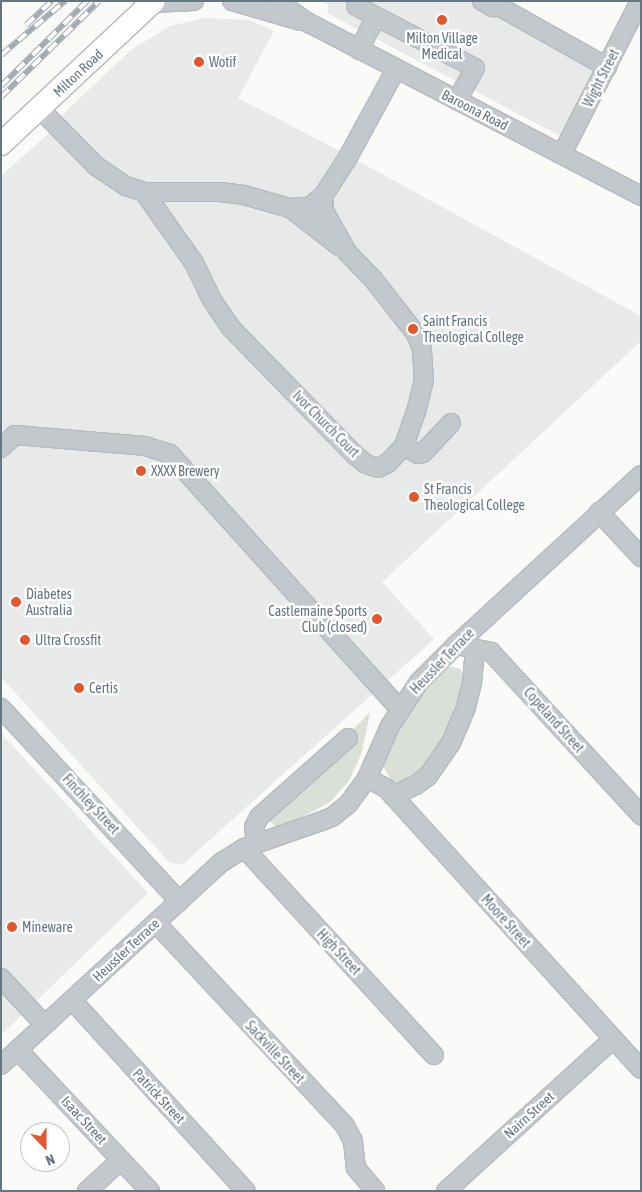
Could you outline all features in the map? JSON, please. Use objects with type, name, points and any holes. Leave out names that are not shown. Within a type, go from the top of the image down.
[{"type":"main road","name":"Milton Road","points":[[1,144],[40,109],[150,2]]},
{"type":"street","points":[[150,2],[194,1]]},
{"type":"street","name":"Baroona Road","points":[[232,1],[248,4],[278,16],[309,23]]},
{"type":"street","name":"Baroona Road","points":[[277,1],[309,23],[359,50],[641,196]]},
{"type":"street","points":[[482,1],[493,7],[500,7],[607,67]]},
{"type":"street","name":"Wight Street","points":[[562,154],[640,1]]},
{"type":"street","points":[[356,6],[475,68],[457,100]]},
{"type":"street","points":[[359,50],[376,17]]},
{"type":"street","name":"Ivor Church Court","points":[[40,109],[115,181],[144,192],[220,192],[244,195],[290,208],[309,207],[323,196],[347,159],[396,68]]},
{"type":"street","name":"Ivor Church Court","points":[[144,192],[189,256],[212,300],[230,327],[355,455],[366,464],[378,468],[388,463],[404,446],[416,412],[425,365],[422,349],[416,334],[348,252],[324,211],[323,196]]},
{"type":"street","name":"Ivor Church Court","points":[[290,208],[348,252]]},
{"type":"street","points":[[404,446],[418,454],[423,452],[451,423]]},
{"type":"street","points":[[1,448],[16,435],[145,446],[170,454],[400,709]]},
{"type":"street","name":"Heussler Terrace","points":[[1,1065],[222,862],[250,845],[332,817],[349,802],[367,778],[400,709],[419,682],[456,645],[641,475]]},
{"type":"street","points":[[599,512],[641,557]]},
{"type":"street","name":"Copeland Street","points":[[456,645],[487,650],[496,656],[641,814]]},
{"type":"street","name":"Heussler Terrace","points":[[394,796],[416,785],[428,776],[451,742],[470,691],[475,648]]},
{"type":"street","name":"Finchley Street","points":[[1,708],[179,901]]},
{"type":"street","points":[[250,845],[254,827],[259,817],[348,738]]},
{"type":"street","name":"Moore Street","points":[[367,778],[382,785],[394,796],[641,1069]]},
{"type":"street","name":"High Street","points":[[250,845],[434,1055]]},
{"type":"street","name":"Sackville Street","points":[[156,923],[345,1126],[353,1141],[356,1168],[375,1191]]},
{"type":"street","points":[[1,978],[44,1025]]},
{"type":"street","name":"Patrick Street","points":[[72,1000],[246,1191]]},
{"type":"street","name":"Nairn Street","points":[[446,1191],[613,1039]]},
{"type":"street","name":"Isaac Street","points":[[18,1050],[150,1191]]},
{"type":"street","points":[[87,1191],[121,1160]]},
{"type":"shaded area","points":[[322,1],[500,1],[601,59],[560,136],[327,13],[329,5]]},
{"type":"shaded area","points":[[204,18],[249,20],[274,31],[238,98],[353,158],[641,316],[641,341],[382,582],[434,639],[183,864],[170,863],[1,677],[1,176],[48,134],[64,113],[131,50],[170,26]]},
{"type":"shaded area","points":[[447,666],[461,669],[465,688],[441,746],[412,780],[396,787],[382,765],[407,708]]},
{"type":"shaded area","points":[[370,712],[362,752],[349,781],[329,803],[296,820],[275,826],[266,818]]},
{"type":"shaded area","points":[[1,733],[148,893],[1,1035]]},
{"type":"railway","points":[[26,25],[52,1]]},
{"type":"railway","points":[[1,55],[65,1]]},
{"type":"railway","points":[[1,86],[87,1]]},
{"type":"railway","points":[[1,97],[99,1]]},
{"type":"place","name":"Milton Village Medical","points":[[442,20]]},
{"type":"place","name":"Wotif","points":[[199,62]]},
{"type":"place","name":"Saint Francis Theological College","points":[[413,329]]},
{"type":"place","name":"XXXX Brewery","points":[[141,471]]},
{"type":"place","name":"St Francis Theological College","points":[[414,497]]},
{"type":"place","name":"Diabetes Australia","points":[[16,602]]},
{"type":"place","name":"Castlemaine Sports Club (closed)","points":[[377,619]]},
{"type":"place","name":"Ultra Crossfit","points":[[25,640]]},
{"type":"place","name":"Certis","points":[[79,688]]},
{"type":"place","name":"Mineware","points":[[12,927]]}]
